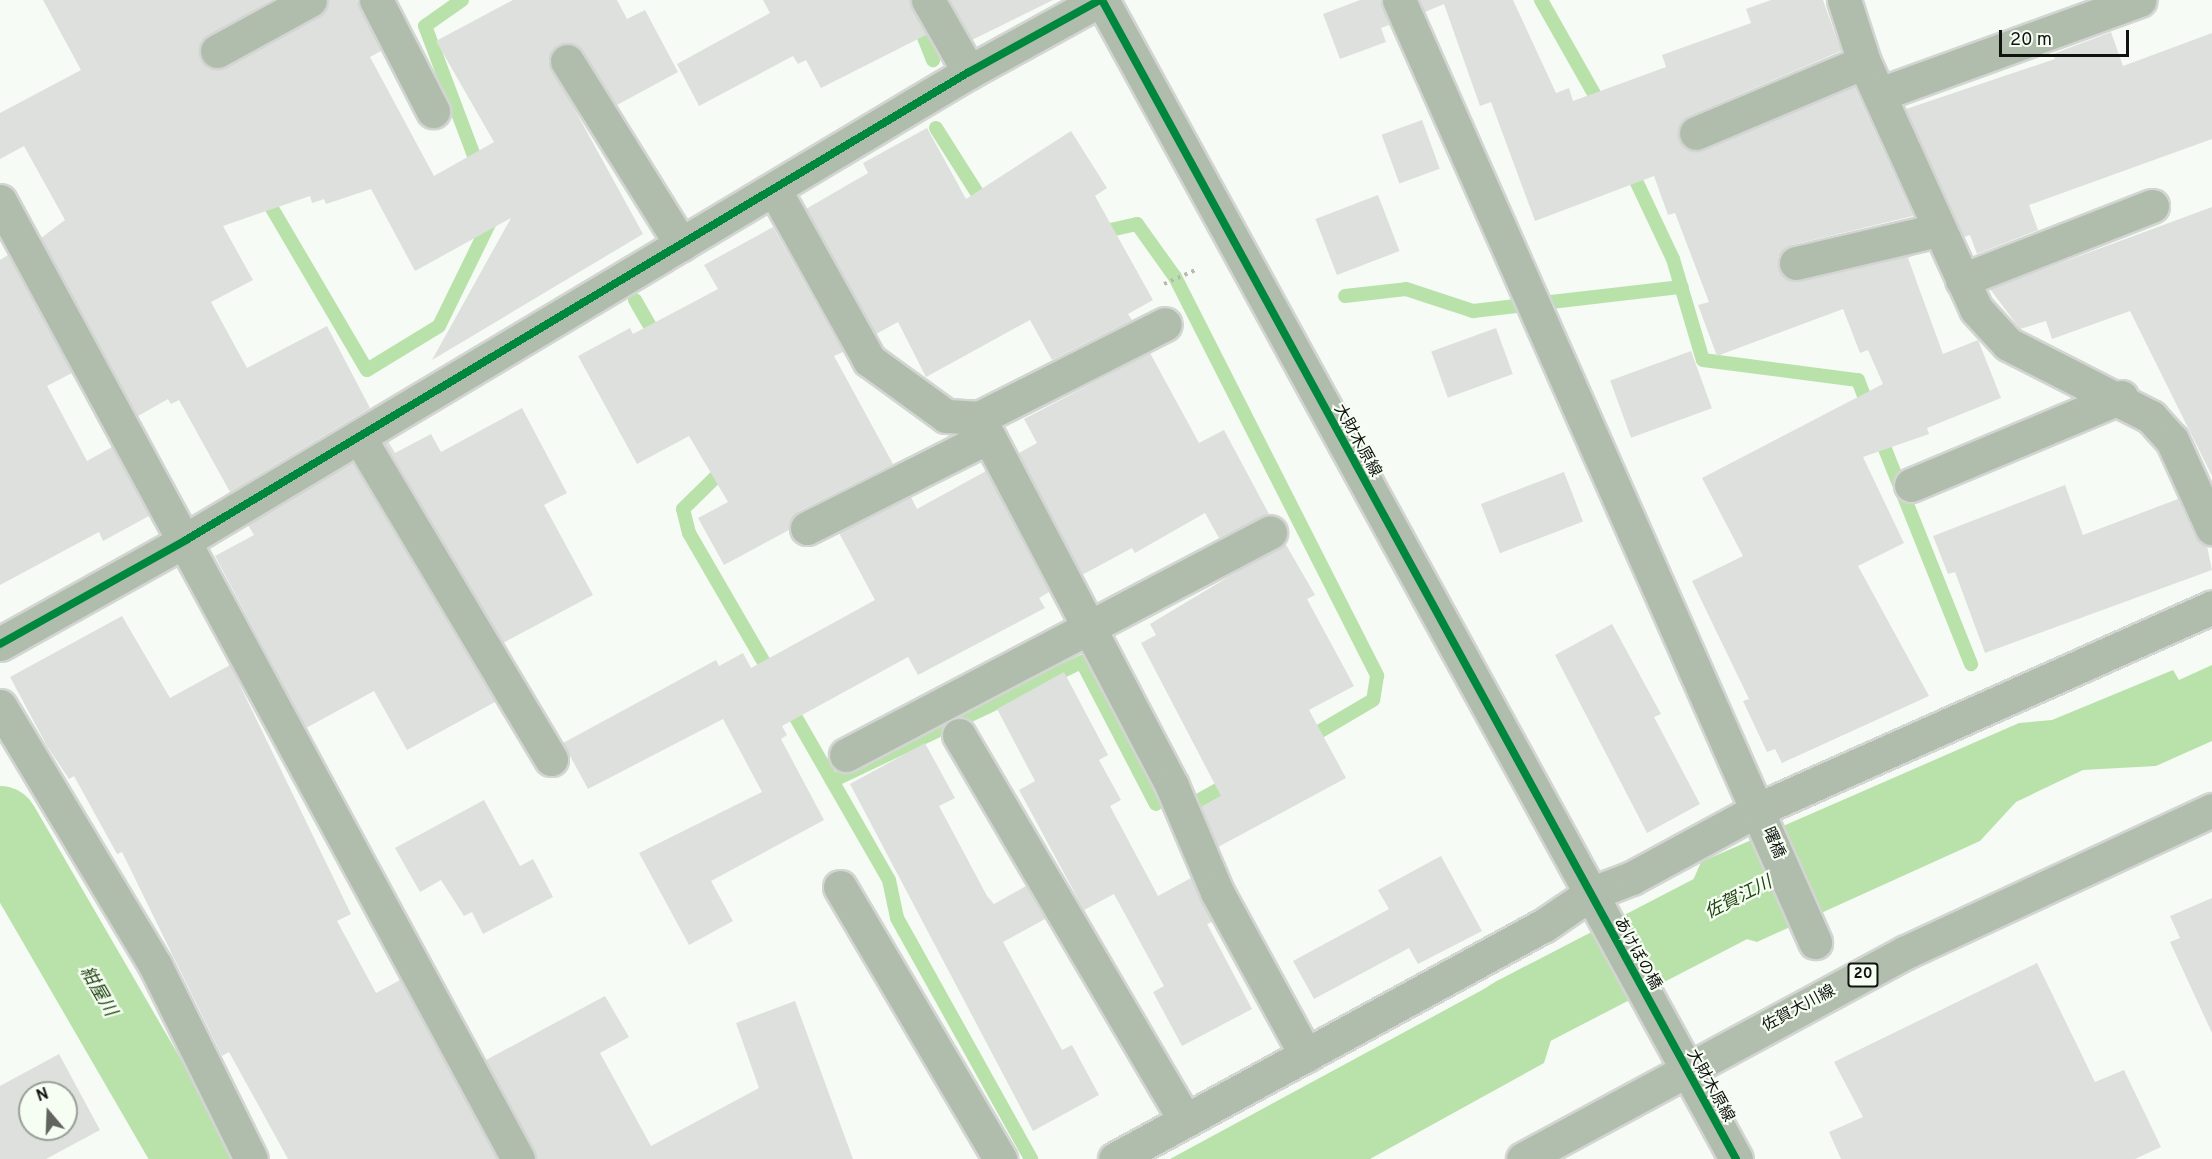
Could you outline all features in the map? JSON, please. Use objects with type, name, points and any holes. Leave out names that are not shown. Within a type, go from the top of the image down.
[{"type":"main road","name":"佐賀大川線","points":[[1522,1159],[1687,1073],[1906,952],[2212,810]]},
{"type":"street","points":[[218,51],[310,0]]},
{"type":"street","points":[[376,0],[433,111]]},
{"type":"street","points":[[928,0],[969,72]]},
{"type":"street","points":[[0,644],[186,540],[969,72],[1101,0]]},
{"type":"street","name":"大財木原線","points":[[1101,0],[1590,894]]},
{"type":"street","name":"曙橋","points":[[1399,0],[1759,809],[1815,942]]},
{"type":"street","points":[[1844,0],[1864,62],[1938,230],[1976,309],[2008,344],[2121,397],[2151,417],[2172,440],[2212,528]]},
{"type":"street","points":[[1880,94],[2139,0]]},
{"type":"street","points":[[567,61],[681,244]]},
{"type":"street","points":[[1696,133],[1864,62]]},
{"type":"street","points":[[774,189],[869,360],[946,416],[984,428],[1172,786],[1217,892],[1306,1055]]},
{"type":"street","points":[[0,201],[186,540],[518,1159]]},
{"type":"street","points":[[1962,280],[2152,206]]},
{"type":"street","points":[[1796,263],[1938,230]]},
{"type":"street","points":[[807,528],[1165,324]]},
{"type":"street","points":[[1911,485],[2121,397]]},
{"type":"street","points":[[359,437],[551,759]]},
{"type":"street","points":[[846,755],[1270,532]]},
{"type":"street","points":[[1115,1159],[1543,927],[1590,894],[1632,878],[1759,809],[2212,607]]},
{"type":"street","points":[[0,706],[155,965],[250,1159]]},
{"type":"street","points":[[959,735],[1185,1120]]},
{"type":"street","points":[[840,887],[1000,1159]]},
{"type":"street","name":"あけぼの橋","points":[[1590,894],[1662,1027]]},
{"type":"street","name":"大財木原線","points":[[1662,1027],[1736,1159]]},
{"type":"path","points":[[1158,287],[1197,269]]},
{"type":"water","points":[[2212,665],[2212,741],[2156,766],[2083,770],[2016,802],[1980,841],[1757,942],[1712,929],[1691,885],[1701,862],[2019,723],[2052,720],[2173,670],[2179,680]]},
{"type":"water","points":[[1532,963],[1557,1021],[1544,1063],[1370,1159],[1170,1159]]},
{"type":"building","points":[[43,0],[271,0],[201,41],[200,59],[217,70],[319,16],[329,0],[357,0],[381,51],[370,57],[434,176],[494,142],[436,41],[513,0],[617,0],[627,19],[645,10],[678,72],[617,105],[576,45],[558,45],[548,61],[643,234],[432,360],[511,218],[415,271],[371,189],[326,204],[324,199],[312,203],[310,196],[223,226],[253,280],[211,302],[247,368],[327,326],[370,408],[230,492],[179,400],[171,404],[168,399],[138,416],[41,238],[65,220],[24,146],[0,159],[0,113],[81,70]]},
{"type":"building","points":[[763,0],[909,0],[926,35],[821,88],[806,60],[798,64],[793,56],[699,106],[677,64],[770,13]]},
{"type":"building","points":[[950,0],[1053,0],[972,40]]},
{"type":"building","points":[[1360,0],[1381,0],[1389,25],[1381,28],[1386,42],[1340,59],[1323,14]]},
{"type":"building","points":[[1419,0],[1513,0],[1556,93],[1569,88],[1573,101],[1666,67],[1662,55],[1751,23],[1746,9],[1771,0],[1823,0],[1841,51],[1689,116],[1681,122],[1679,140],[1685,148],[1703,150],[1854,86],[1913,216],[1792,245],[1778,257],[1778,268],[1783,276],[1800,281],[1920,253],[1908,258],[1943,354],[1978,340],[2001,398],[1927,428],[1929,434],[1863,457],[1904,543],[1858,566],[1929,696],[1782,763],[1775,749],[1767,752],[1743,701],[1749,699],[1692,581],[1743,556],[1702,478],[1883,384],[1868,350],[1860,353],[1843,309],[1717,356],[1698,305],[1709,302],[1675,213],[1668,215],[1654,176],[1535,221],[1491,102],[1480,106],[1444,4],[1425,12]]},
{"type":"building","points":[[2111,32],[2123,66],[2212,33],[2212,139],[2029,205],[2038,230],[1977,254],[1970,235],[1964,237],[1906,109],[2055,59],[2053,54]]},
{"type":"building","points":[[1422,120],[1440,169],[1399,184],[1382,135]]},
{"type":"building","points":[[927,128],[966,199],[1071,131],[1107,188],[1095,196],[1153,300],[1128,314],[1132,320],[1052,360],[1030,320],[926,377],[898,322],[876,334],[806,209],[868,173],[863,163]]},
{"type":"building","points":[[1378,195],[1400,251],[1337,275],[1315,219]]},
{"type":"building","points":[[2212,207],[2212,476],[2130,311],[2052,339],[2046,321],[2020,329],[1990,289]]},
{"type":"building","points":[[773,227],[843,352],[834,356],[893,464],[799,511],[789,530],[724,565],[698,518],[728,502],[689,436],[637,464],[578,356],[630,328],[633,334],[718,289],[704,265]]},
{"type":"building","points":[[8,255],[72,373],[47,386],[87,461],[112,447],[149,516],[103,541],[99,532],[0,585],[0,260]]},
{"type":"building","points":[[1496,328],[1513,374],[1448,398],[1431,352]]},
{"type":"building","points":[[1691,351],[1712,408],[1631,438],[1610,380]]},
{"type":"building","points":[[1150,353],[1199,443],[1224,430],[1269,514],[1219,538],[1205,513],[1135,553],[1132,548],[1082,575],[1019,453],[1037,443],[1024,419]]},
{"type":"building","points":[[522,408],[567,493],[544,505],[593,595],[503,643],[385,443],[388,441],[395,453],[431,434],[441,452]]},
{"type":"building","points":[[352,462],[495,702],[407,750],[374,691],[306,728],[215,556],[254,535],[248,525]]},
{"type":"building","points":[[986,471],[1049,592],[1039,598],[1045,608],[918,675],[908,657],[782,726],[787,735],[781,739],[824,820],[711,881],[733,921],[689,945],[639,853],[762,792],[723,719],[588,789],[563,743],[716,660],[719,666],[743,653],[751,668],[875,600],[839,533],[911,497],[917,509]]},
{"type":"building","points":[[1564,472],[1583,521],[1500,553],[1481,504]]},
{"type":"building","points":[[2065,485],[2083,535],[2178,499],[2195,536],[2207,546],[2212,570],[1985,653],[1955,572],[1948,574],[1933,536]]},
{"type":"building","points":[[1285,543],[1315,595],[1307,599],[1354,686],[1309,710],[1346,778],[1218,847],[1201,807],[1221,796],[1141,643],[1156,635],[1150,624]]},
{"type":"building","points":[[122,616],[170,698],[230,665],[351,914],[337,921],[376,993],[400,980],[497,1159],[288,1159],[229,1052],[222,1056],[122,852],[117,854],[74,776],[69,779],[47,746],[10,677]]},
{"type":"building","points":[[1612,624],[1661,714],[1654,717],[1700,804],[1647,833],[1555,655]]},
{"type":"building","points":[[1064,672],[1108,755],[1099,760],[1121,800],[1110,806],[1158,896],[1191,878],[1212,922],[1207,924],[1252,1009],[1182,1046],[1153,992],[1164,986],[1114,894],[1084,910],[1019,790],[1035,781],[997,709]]},
{"type":"building","points":[[925,743],[955,798],[939,806],[987,896],[994,904],[1026,886],[1045,919],[1003,942],[1062,1050],[1072,1045],[1099,1095],[1033,1131],[850,784]]},
{"type":"building","points":[[484,800],[520,866],[533,859],[553,897],[483,934],[472,912],[464,916],[441,880],[420,892],[395,848]]},
{"type":"building","points":[[1441,856],[1482,931],[1418,964],[1409,948],[1314,999],[1293,961],[1389,909],[1378,890]]},
{"type":"building","points":[[2212,898],[2212,1033],[2170,942],[2180,938],[2170,916]]},
{"type":"building","points":[[2037,963],[2095,1082],[2124,1070],[2161,1147],[2135,1159],[1841,1159],[1829,1132],[1863,1117],[1834,1062]]},
{"type":"building","points":[[605,996],[629,1037],[600,1053],[651,1146],[759,1088],[736,1023],[795,1001],[853,1159],[537,1159],[486,1060]]},
{"type":"building","points":[[59,1054],[74,1081],[18,1081],[18,1141],[78,1141],[78,1089],[100,1130],[46,1159],[0,1159],[0,1086]]},
{"type":"waterway","points":[[462,0],[425,26],[479,169]]},
{"type":"waterway","points":[[909,0],[933,60]]},
{"type":"waterway","points":[[1541,0],[1602,108]]},
{"type":"waterway","points":[[936,128],[986,207]]},
{"type":"waterway","points":[[1629,166],[1673,259],[1703,360],[1858,380],[1870,411]]},
{"type":"waterway","points":[[263,193],[367,370],[439,326],[492,218]]},
{"type":"waterway","points":[[1097,233],[1137,224],[1175,277],[1377,676],[1373,700],[1305,740]]},
{"type":"waterway","points":[[1345,296],[1406,289],[1473,311],[1682,287]]},
{"type":"waterway","points":[[635,300],[658,340]]},
{"type":"waterway","points":[[1879,434],[1971,664]]},
{"type":"waterway","points":[[728,465],[683,509],[689,533],[773,678]]},
{"type":"waterway","points":[[832,781],[1082,662],[1156,804]]},
{"type":"waterway","points":[[787,702],[889,880],[897,918],[1031,1159]]},
{"type":"waterway","points":[[1196,802],[1234,781]]},
{"type":"waterway","name":"紺屋川","points":[[0,825],[194,1159]]},
{"type":"waterway","name":"佐賀江川","points":[[1295,1159],[1514,1016],[1802,867]]},
{"type":"cycle path","points":[[0,644],[186,540],[969,72],[1100,0]]},
{"type":"cycle path","points":[[1102,0],[1736,1159]]}]
